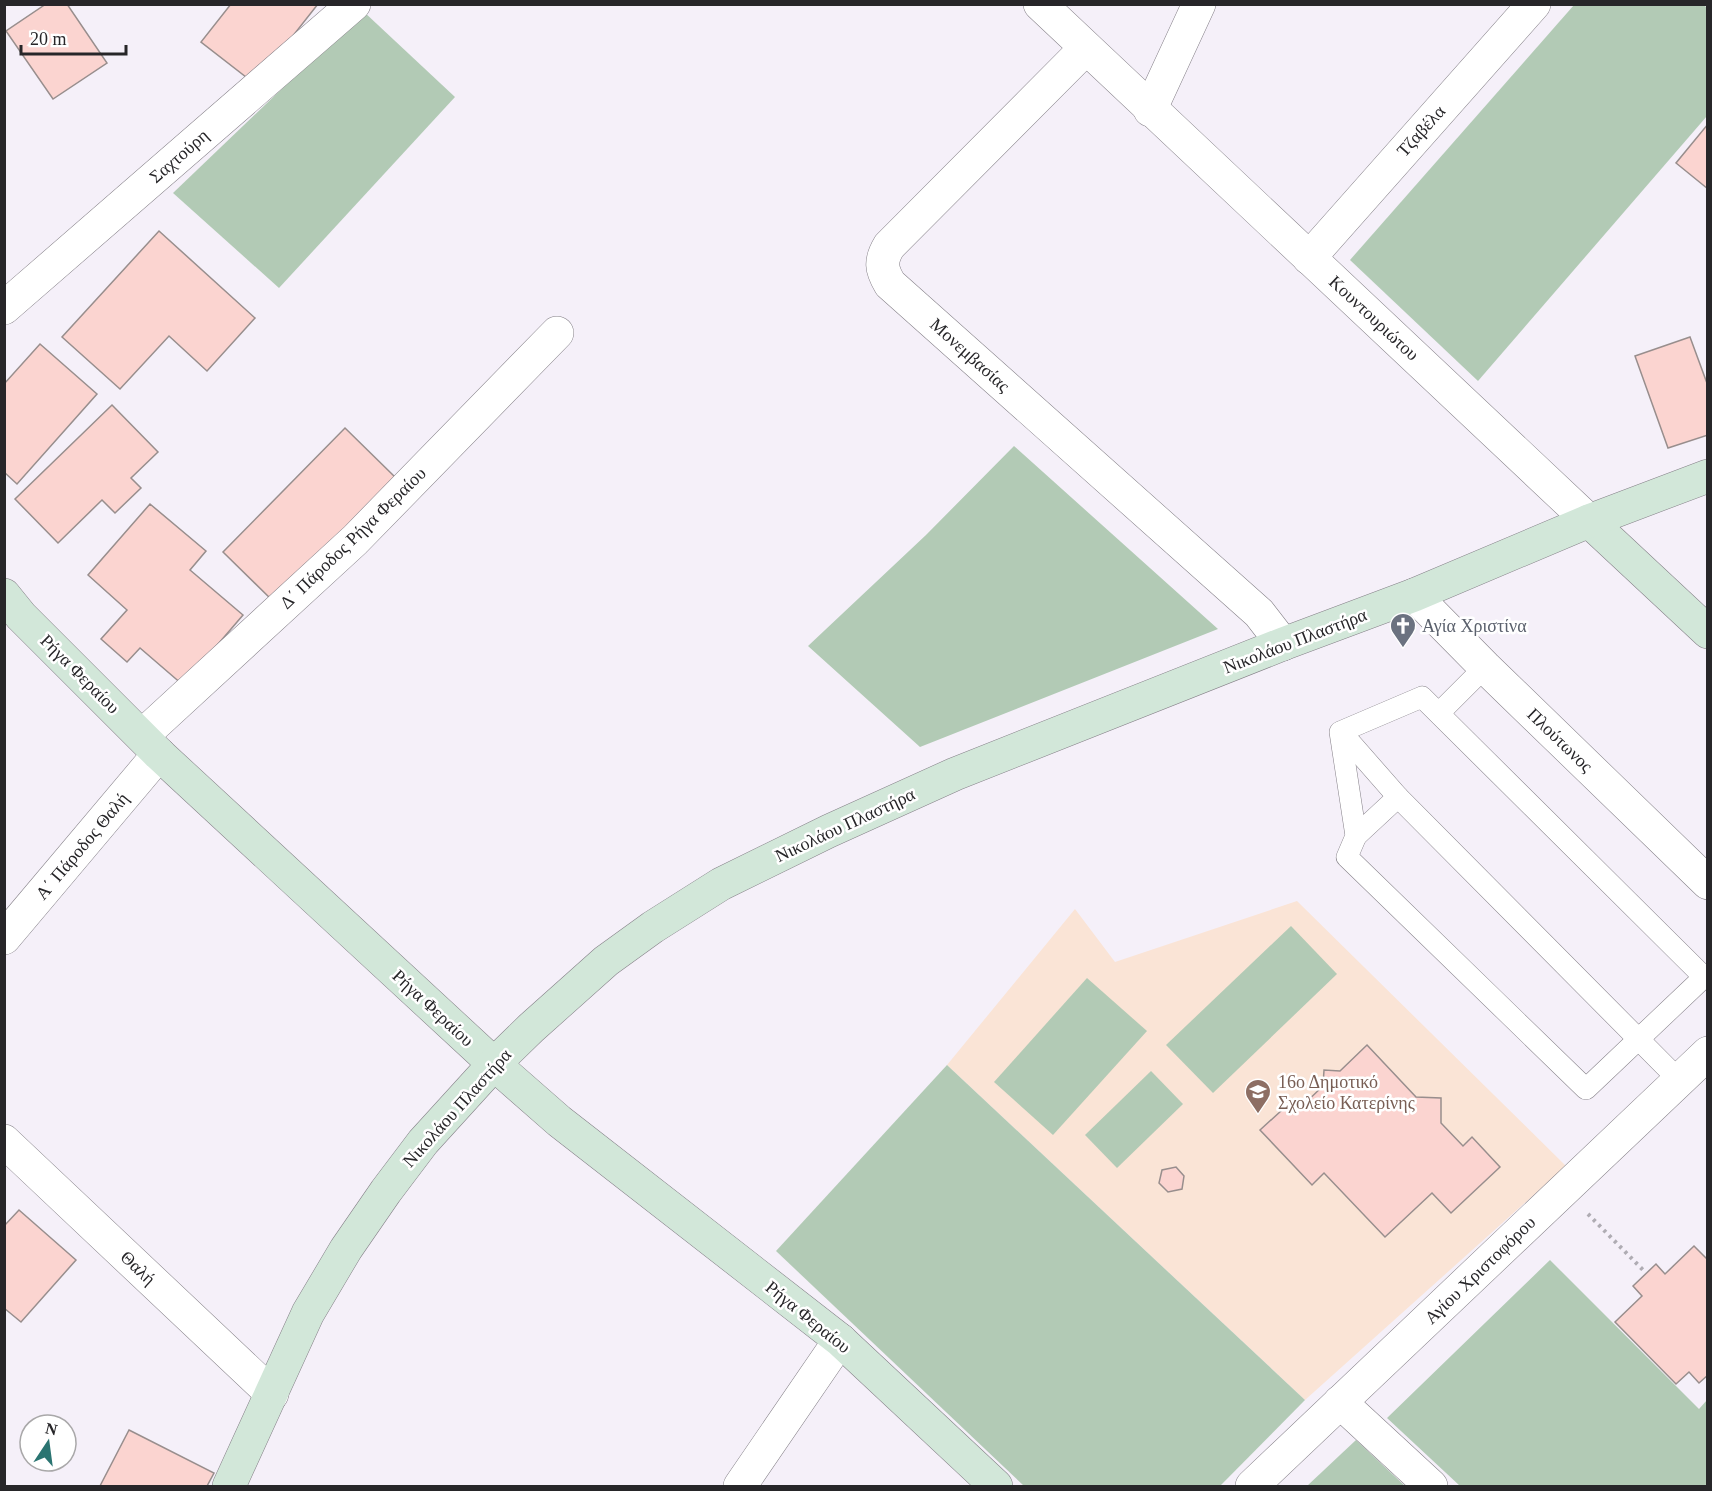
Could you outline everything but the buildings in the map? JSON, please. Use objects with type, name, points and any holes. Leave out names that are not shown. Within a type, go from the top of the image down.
[{"type":"main road","name":"Νικολάου Πλαστήρα","points":[[229,1486],[308,1313],[346,1249],[423,1142],[494,1064],[531,1028],[606,961],[653,927],[721,884],[829,831],[955,774],[1283,644],[1414,595],[1588,521],[1707,476]]},
{"type":"main road","name":"Κουντουριώτου","points":[[1588,521],[1707,632]]},
{"type":"main road","name":"Ρήγα Φεραίου","points":[[4,595],[21,616],[151,745],[494,1064],[560,1121],[840,1340],[996,1486]]},
{"type":"street","name":"Σαχτούρη","points":[[4,308],[354,4]]},
{"type":"street","name":"Κουντουριώτου","points":[[1040,4],[1085,49],[1588,521]]},
{"type":"street","points":[[1150,110],[1199,4]]},
{"type":"street","name":"Τζαβέλα","points":[[1309,258],[1534,4]]},
{"type":"street","name":"Μονεμβασίας","points":[[1085,49],[889,246],[882,258],[882,272],[890,284],[1259,613],[1283,644]]},
{"type":"street","name":"Δ΄ Πάροδος Ρήγα Φεραίου","points":[[151,745],[557,333]]},
{"type":"street","name":"Πλούτωνος","points":[[1414,595],[1485,668],[1707,883]]},
{"type":"street","name":"Α΄ Πάροδος Θαλή","points":[[4,938],[151,745]]},
{"type":"street","name":"Αγίου Χριστοφόρου","points":[[1252,1486],[1707,1053]]},
{"type":"street","name":"Θαλή","points":[[4,1141],[272,1394]]},
{"type":"street","points":[[740,1486],[840,1340]]},
{"type":"street","points":[[1340,1402],[1431,1486]]},
{"type":"lane","points":[[1439,713],[1485,668]]},
{"type":"lane","points":[[1340,732],[1422,697],[1704,977],[1586,1089],[1347,857],[1356,836],[1398,796]]},
{"type":"lane","points":[[1340,732],[1398,796],[1679,1080]]},
{"type":"lane","points":[[1340,732],[1356,836]]},
{"type":"path","points":[[1564,1189],[1646,1273]]},
{"type":"shaded area","name":"16ο Δημοτικό Σχολείο Κατερίνης","points":[[1297,901],[1566,1166],[1305,1400],[947,1065],[1075,909],[1115,962]]},
{"type":"green space","points":[[1574,5],[1703,5],[1708,8],[1707,116],[1478,381],[1350,260]]},
{"type":"green space","points":[[363,11],[455,97],[279,288],[173,193]]},
{"type":"green space","points":[[1014,446],[1218,629],[920,747],[808,646],[926,535]]},
{"type":"green space","points":[[1291,926],[1337,974],[1213,1093],[1166,1045]]},
{"type":"green space","points":[[1087,978],[1147,1031],[1053,1135],[994,1082]]},
{"type":"green space","points":[[947,1065],[1305,1400],[1220,1486],[1024,1486],[776,1251]]},
{"type":"green space","points":[[1151,1071],[1183,1104],[1117,1168],[1085,1135]]},
{"type":"green space","points":[[1550,1260],[1699,1409],[1707,1400],[1707,1486],[1460,1486],[1387,1418]]},
{"type":"green space","points":[[1356,1440],[1405,1486],[1307,1486]]},
{"type":"place","name":"Αγία Χριστίνα","points":[[1403,649]]},
{"type":"place","name":"16ο Δημοτικό Σχολείο Κατερίνης","points":[[1258,1115]]}]
